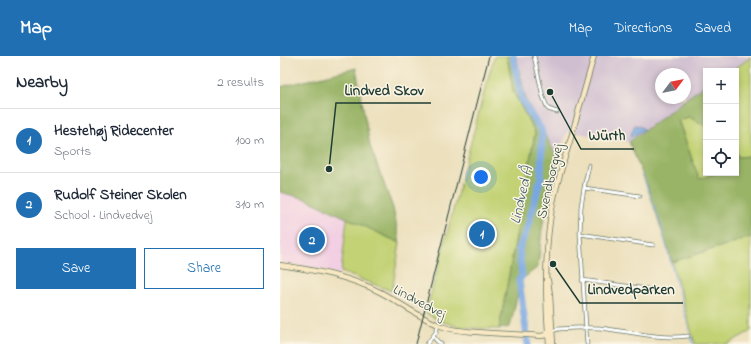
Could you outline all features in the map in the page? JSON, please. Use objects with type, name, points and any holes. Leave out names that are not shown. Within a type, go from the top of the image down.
[{"type":"main road","name":"Svendborgvej","points":[[549,344],[550,332],[546,295],[546,267],[552,207],[562,166],[594,56]]},
{"type":"main road","name":"Lindvedvej","points":[[280,265],[320,272],[359,283],[379,292],[438,325],[457,331],[541,336],[550,332]]},
{"type":"main road","name":"Svendborgvej","points":[[550,332],[554,344]]},
{"type":"street","points":[[534,56],[543,97],[548,109],[556,112]]},
{"type":"street","points":[[587,344],[582,280],[580,212],[589,165]]},
{"type":"street","points":[[584,188],[640,196]]},
{"type":"street","points":[[580,234],[653,245]]},
{"type":"street","points":[[582,280],[662,291]]},
{"type":"street","points":[[427,344],[436,332],[438,325]]},
{"type":"street","points":[[550,332],[558,329],[598,328],[661,337],[676,338],[688,336]]},
{"type":"street","points":[[433,336],[437,342],[441,344]]},
{"type":"shaded area","points":[[516,56],[751,56],[751,58],[736,68],[703,68],[703,91],[691,99],[691,68],[655,68],[655,104],[684,104],[629,142],[567,131],[558,159],[526,100]]},
{"type":"shaded area","points":[[280,192],[306,199],[347,218],[340,275],[321,269],[280,262]]},
{"type":"green space","points":[[495,56],[507,56],[513,91],[535,133],[499,329],[459,327],[438,320],[426,313]]},
{"type":"green space","points":[[507,56],[516,56],[526,100],[558,159],[547,200],[538,267],[521,280],[510,327],[499,329],[535,133],[513,91]]},
{"type":"green space","points":[[751,57],[751,156],[739,157],[739,68],[736,68]]},
{"type":"green space","points":[[356,68],[370,146],[393,208],[400,243],[306,199],[280,192],[280,87]]},
{"type":"green space","points":[[703,86],[703,124],[689,117],[678,120],[699,179],[708,176],[739,176],[739,157],[751,156],[751,237],[672,262],[647,185],[629,142],[679,104],[691,104],[691,95]]},
{"type":"green space","points":[[689,117],[703,124],[703,176],[708,176],[699,179],[678,119]]},
{"type":"green space","points":[[347,218],[400,243],[392,291],[341,272]]},
{"type":"green space","points":[[751,237],[751,331],[727,344],[695,344],[672,262]]},
{"type":"water","points":[[635,125],[644,129],[630,137]]},
{"type":"waterway","name":"Lindved Å","points":[[513,56],[522,100],[541,129],[542,133],[541,177],[527,229],[519,249],[522,276],[519,280],[528,344]]},
{"type":"waterway","points":[[642,174],[661,224],[693,344]]},
{"type":"railway","points":[[416,344],[489,56]]},
{"type":"place","name":"Würth","points":[[550,92]]},
{"type":"place","name":"Lindved Skov","points":[[329,169]]},
{"type":"place","name":"Hestehøj Ridecenter","points":[[482,234]]},
{"type":"place","name":"Rudolf Steiner Skolen","points":[[312,240]]},
{"type":"place","name":"Lindvedparken","points":[[553,264]]}]
